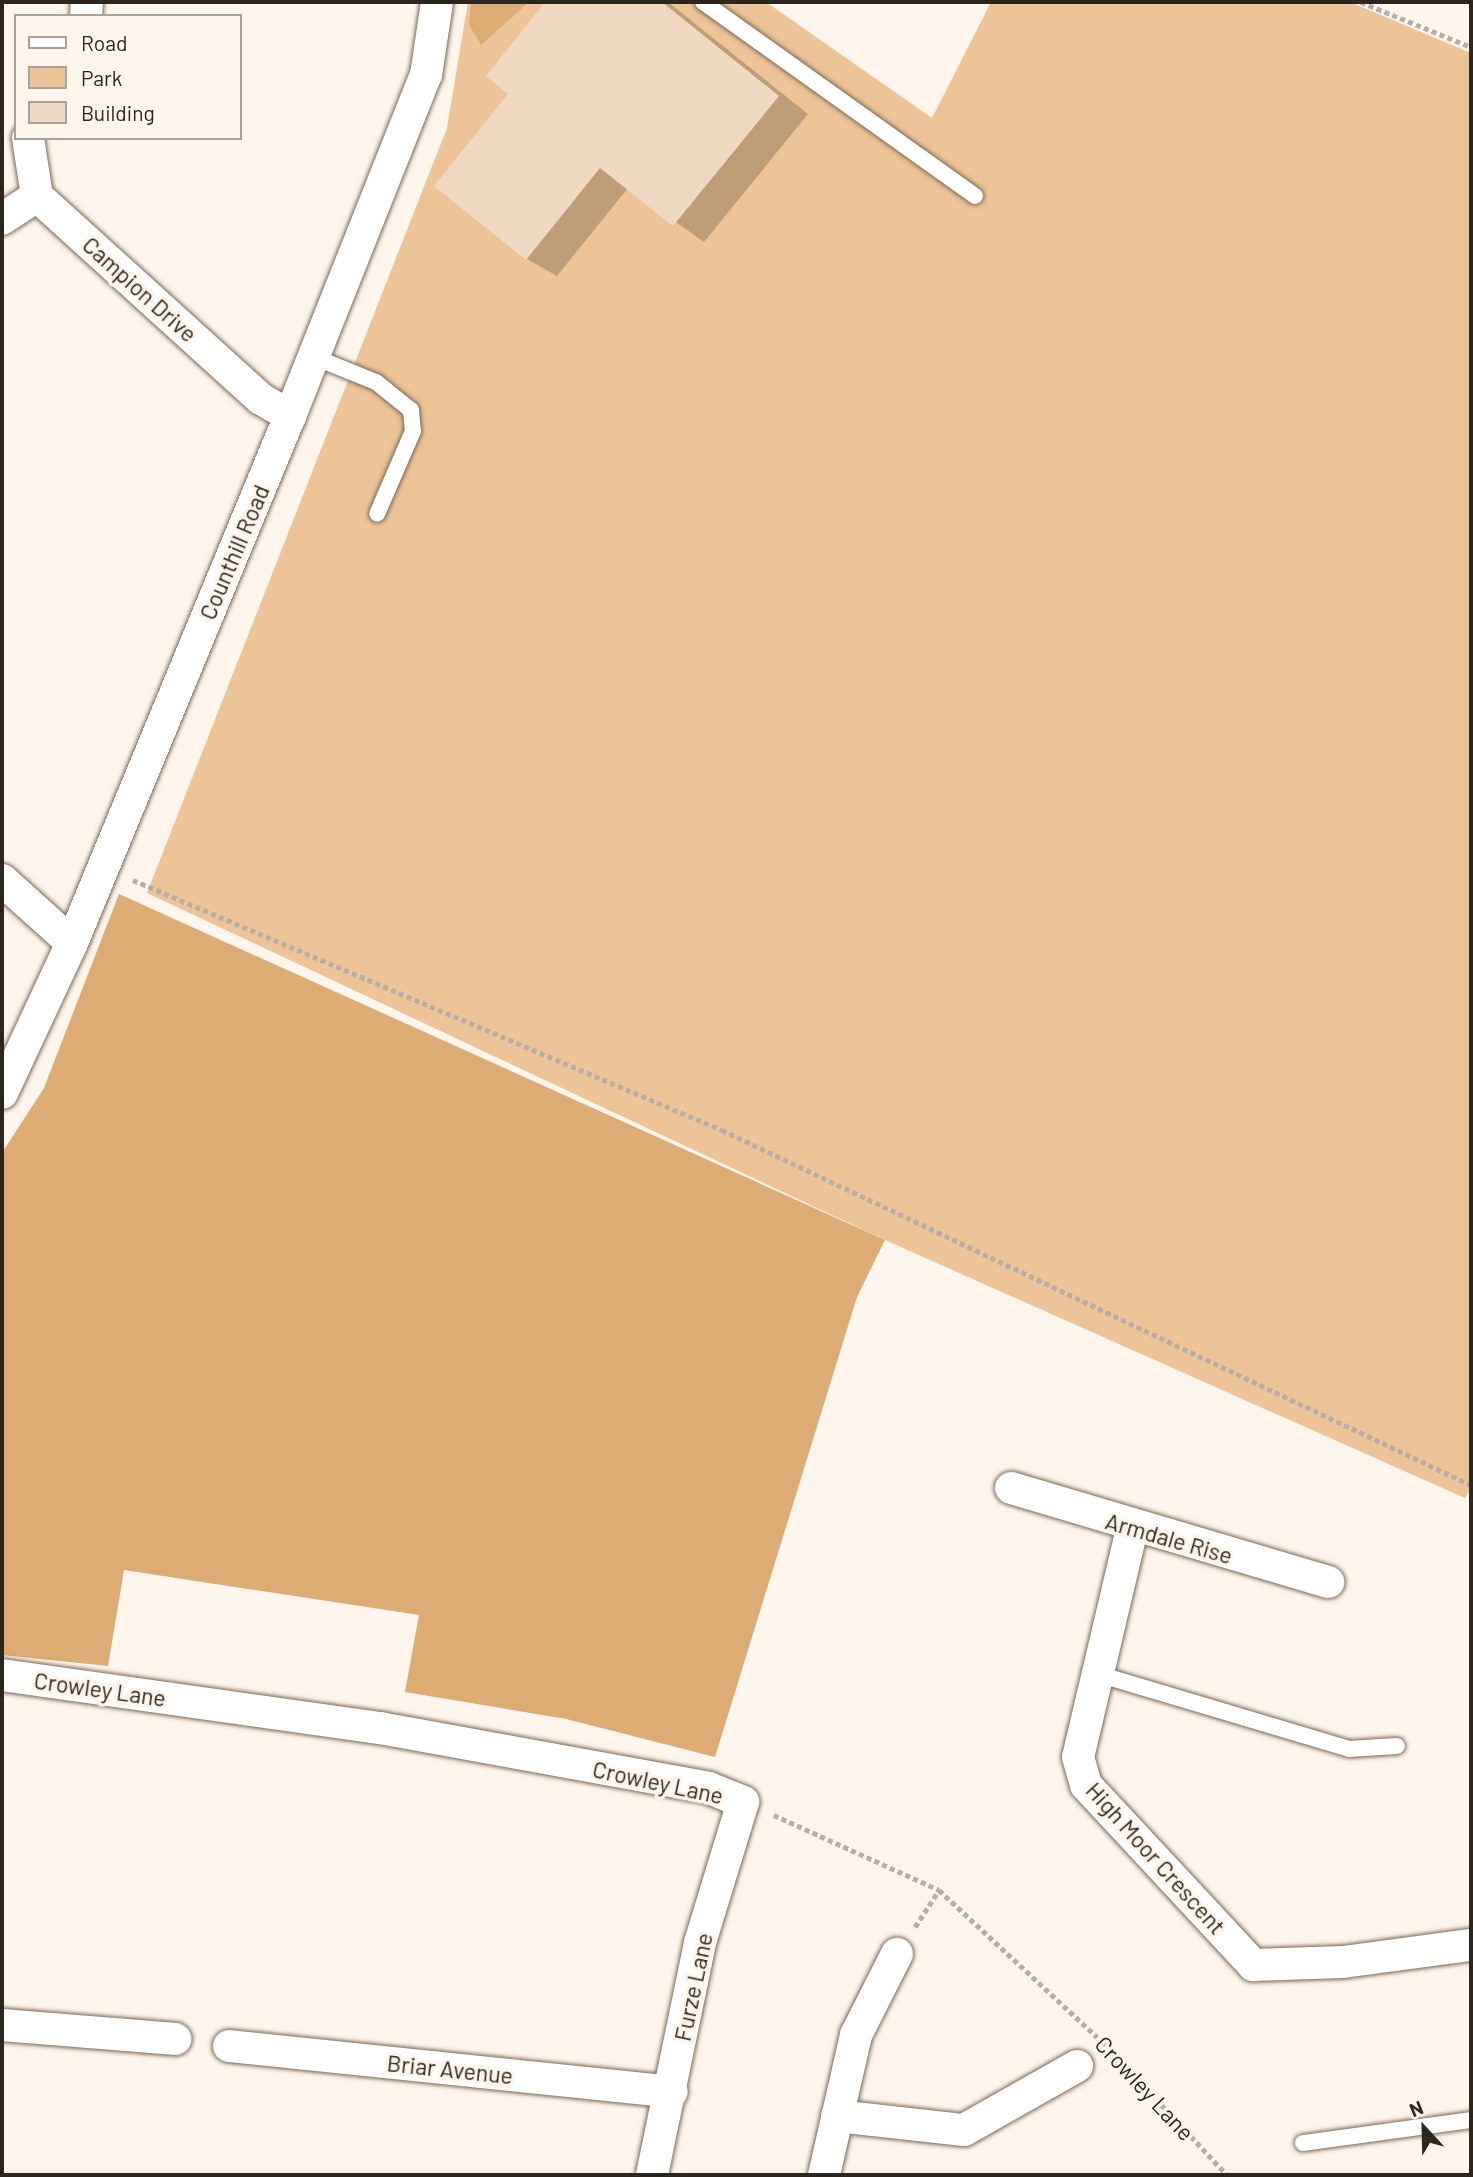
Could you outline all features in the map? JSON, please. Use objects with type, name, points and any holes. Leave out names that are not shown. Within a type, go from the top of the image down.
[{"type":"street","name":"Counthill Road","points":[[2,1093],[72,943],[314,357],[426,75],[437,2]]},
{"type":"street","points":[[2,219],[37,196],[28,140]]},
{"type":"street","name":"Campion Drive","points":[[37,196],[261,399],[290,416]]},
{"type":"street","points":[[2,880],[72,943]]},
{"type":"street","name":"Armdale Rise","points":[[1011,1488],[1132,1529],[1328,1583]]},
{"type":"street","name":"High Moor Crescent","points":[[1132,1529],[1077,1757],[1086,1785],[1252,1965],[1343,1962],[1471,1945]]},
{"type":"street","name":"Crowley Lane","points":[[2,1675],[380,1728],[709,1788],[743,1802]]},
{"type":"street","name":"Furze Lane","points":[[652,2175],[672,2092],[700,1942],[743,1802]]},
{"type":"street","points":[[824,2175],[856,2035],[897,1954]]},
{"type":"street","points":[[2,2025],[175,2039]]},
{"type":"street","name":"Briar Avenue","points":[[229,2046],[672,2092]]},
{"type":"street","points":[[837,2116],[964,2130],[1077,2066]]},
{"type":"lane","points":[[703,2],[975,196]]},
{"type":"lane","points":[[314,357],[376,382],[411,410],[413,431],[377,514]]},
{"type":"lane","points":[[1098,1674],[1349,1749],[1397,1746]]},
{"type":"lane","points":[[1303,2143],[1471,2120]]},
{"type":"path","points":[[1361,2],[1471,47]]},
{"type":"path","points":[[103,868],[722,1130],[1471,1485]]},
{"type":"path","name":"Crowley Lane","points":[[743,1802],[939,1890],[1116,2054],[1227,2175]]},
{"type":"path","points":[[897,1954],[939,1890]]},
{"type":"green space","points":[[468,2],[766,2],[932,118],[991,2],[1350,2],[1471,53],[1471,1488],[1465,1498],[885,1240],[147,893],[447,128]]},
{"type":"shaded area","points":[[471,2],[529,2],[481,45],[469,25]]},
{"type":"shaded area","points":[[119,894],[885,1240],[857,1297],[715,1757],[566,1719],[405,1692],[419,1615],[124,1570],[108,1666],[2,1655],[2,1153],[44,1088]]},
{"type":"building","points":[[545,2],[662,2],[779,96],[673,226],[600,168],[526,260],[434,186],[508,94],[486,76]]}]
